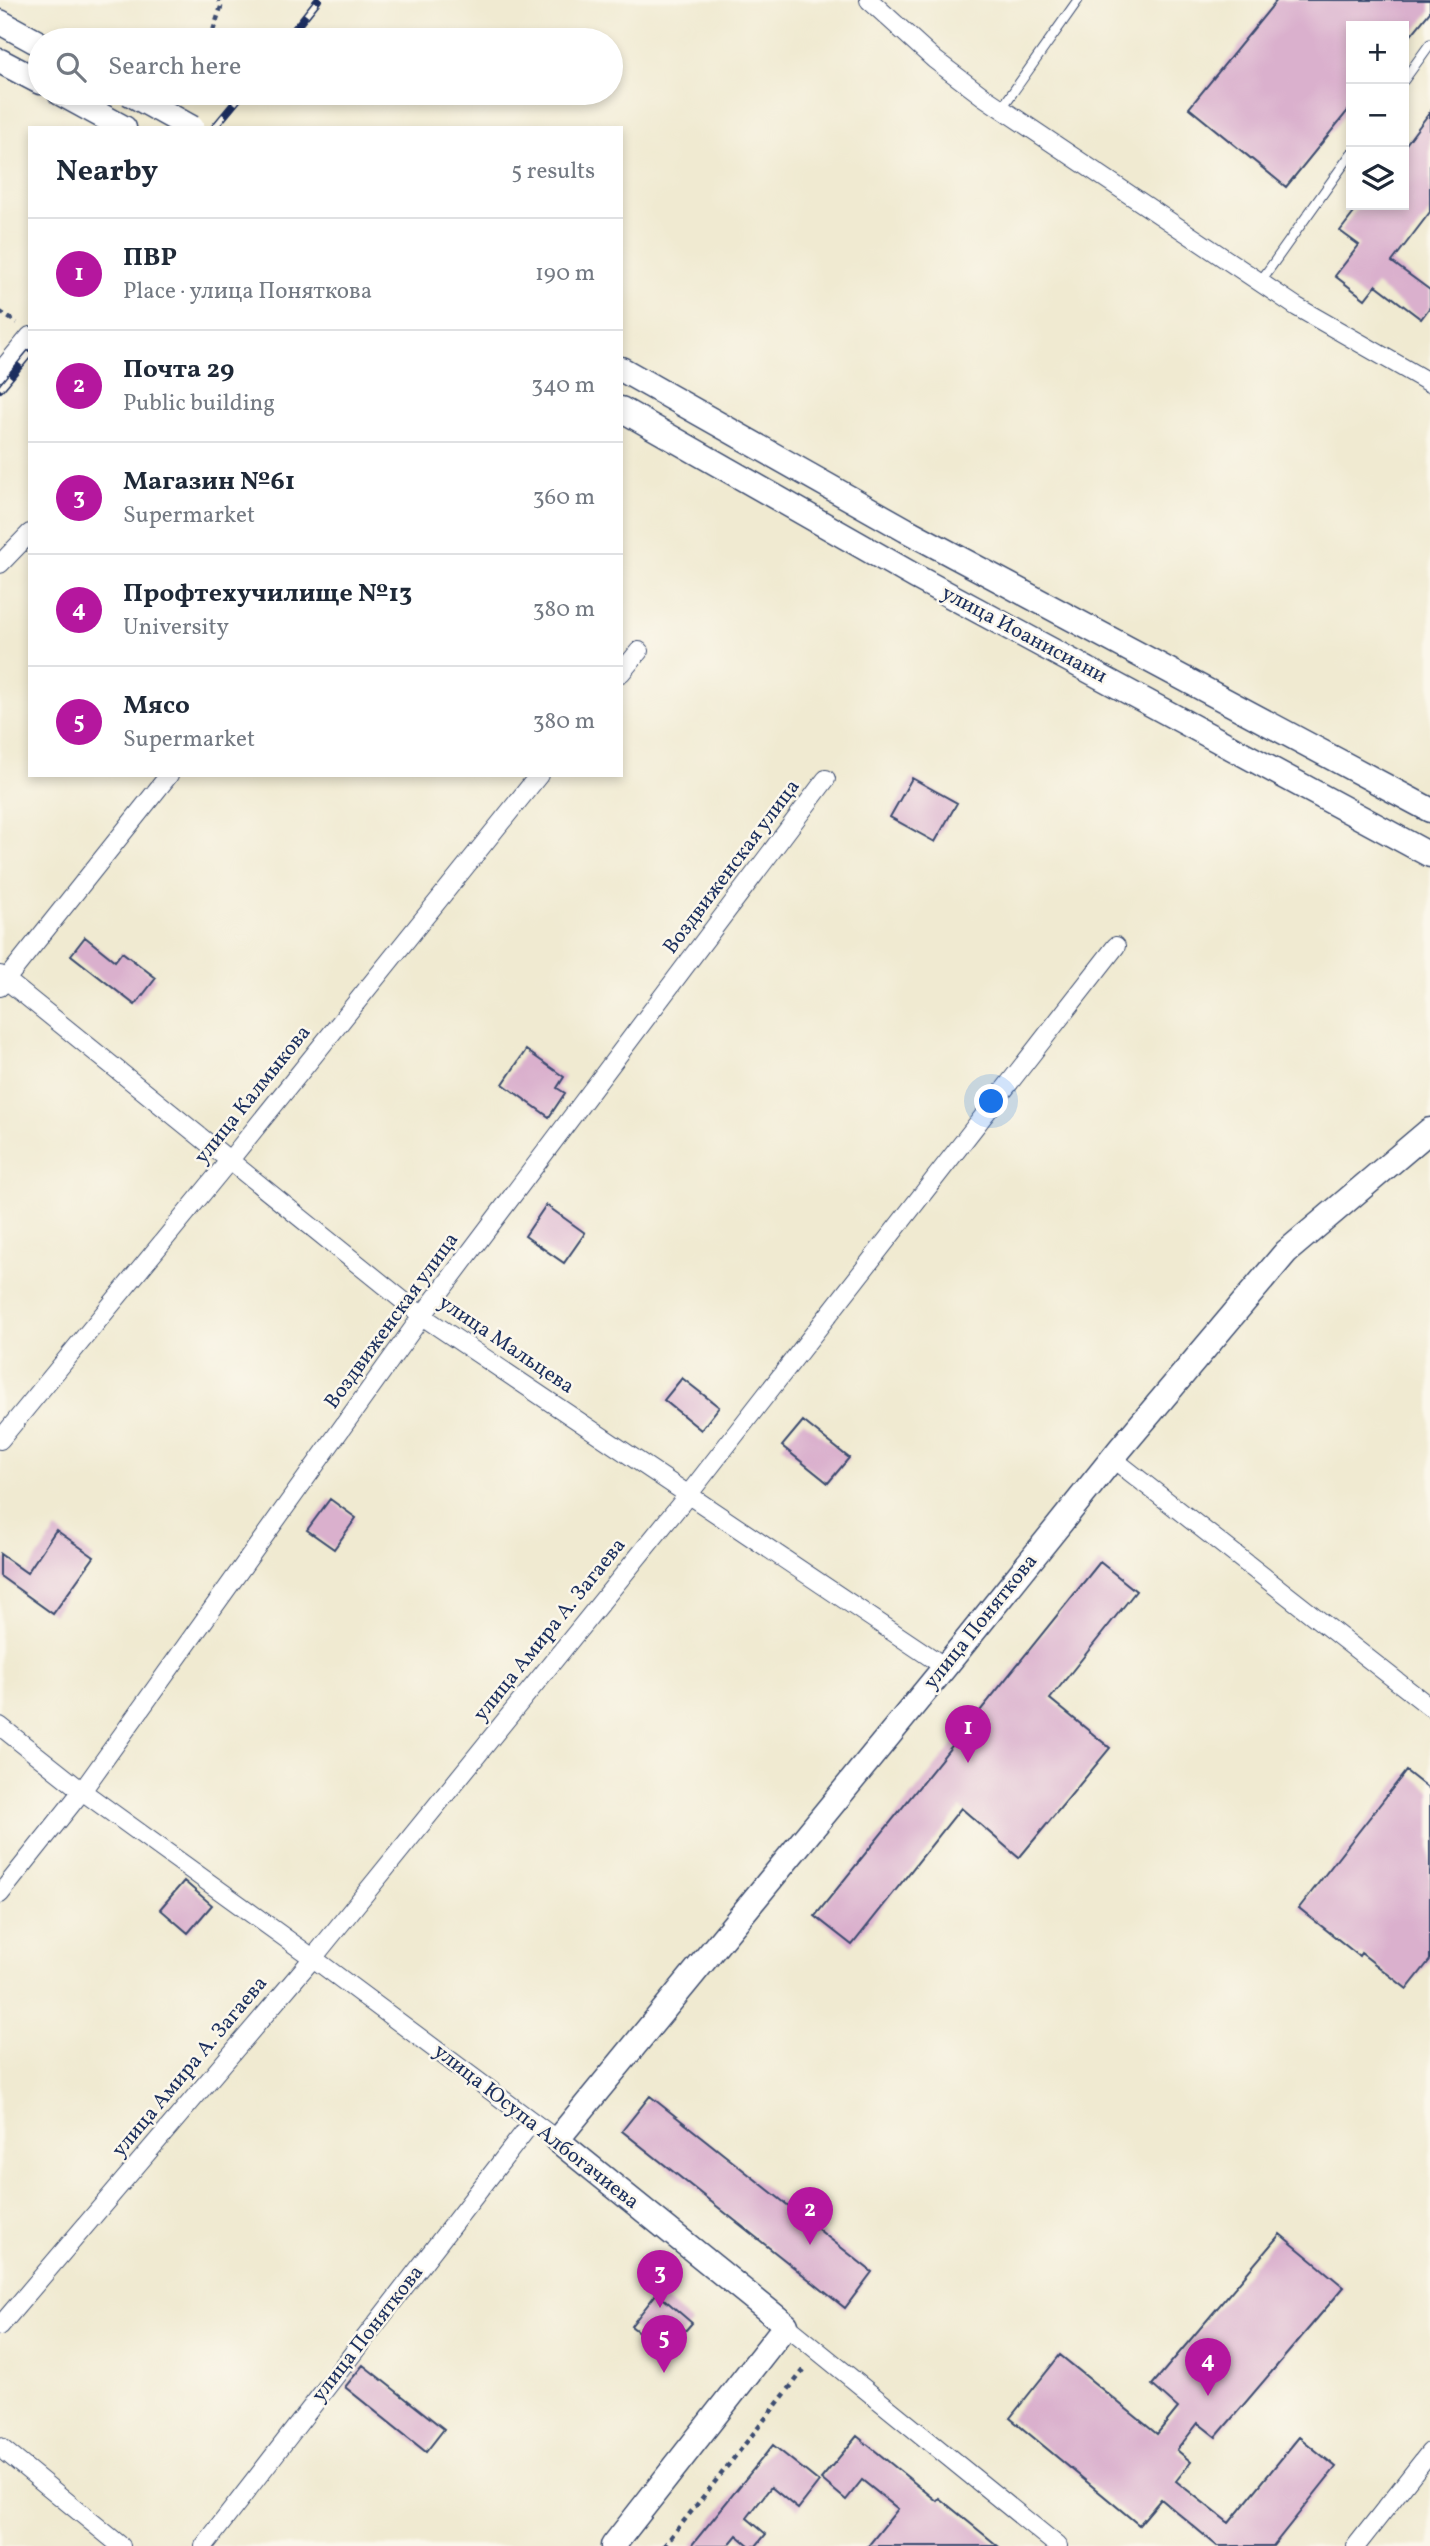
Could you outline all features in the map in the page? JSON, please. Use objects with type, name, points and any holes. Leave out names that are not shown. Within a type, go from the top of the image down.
[{"type":"main road","points":[[0,22],[28,37]]},
{"type":"main road","points":[[0,61],[28,76]]},
{"type":"main road","points":[[83,105],[120,126]]},
{"type":"main road","points":[[151,105],[188,126]]},
{"type":"main road","name":"улица Иоанисиани","points":[[623,370],[906,530],[1430,810]]},
{"type":"main road","name":"улица Иоанисиани","points":[[623,410],[916,577],[1430,855]]},
{"type":"main road","name":"улица Поняткова","points":[[557,2140],[945,1667],[1112,1458],[1286,1252],[1430,1130]]},
{"type":"main road","name":"улица Юсупа Албогачиева","points":[[557,2140],[786,2325]]},
{"type":"main road","points":[[613,2546],[786,2325]]},
{"type":"street","points":[[869,0],[935,60],[1001,109],[1297,307],[1430,383]]},
{"type":"street","points":[[0,372],[28,339]]},
{"type":"street","points":[[0,564],[28,535]]},
{"type":"street","points":[[623,671],[639,651]]},
{"type":"street","points":[[2,980],[167,777]]},
{"type":"street","name":"улица Калмыкова","points":[[0,1440],[229,1161],[537,777]]},
{"type":"street","name":"Воздвиженская улица","points":[[0,1894],[82,1791],[422,1316],[826,779]]},
{"type":"street","name":"улица Амира А. Загаева","points":[[0,2326],[313,1958],[688,1495],[1116,946]]},
{"type":"street","name":"улица Мальцева","points":[[2,980],[422,1316],[945,1667]]},
{"type":"street","points":[[1112,1458],[1430,1707]]},
{"type":"street","name":"улица Юсупа Албогачиева","points":[[0,1726],[82,1791],[313,1958],[557,2140]]},
{"type":"street","name":"улица Поняткова","points":[[204,2546],[532,2122]]},
{"type":"street","name":"улица Юсупа Албогачиева","points":[[786,2325],[1058,2546]]},
{"type":"street","points":[[0,2447],[121,2546]]},
{"type":"street","points":[[1356,2546],[1430,2452]]},
{"type":"street","points":[[1028,2546],[1040,2531]]},
{"type":"lane","points":[[1001,109],[1078,0]]},
{"type":"lane","points":[[1409,73],[1430,44]]},
{"type":"lane","points":[[1260,282],[1346,161]]},
{"type":"path","points":[[214,28],[221,7],[219,0]]},
{"type":"path","points":[[664,2546],[819,2352]]},
{"type":"building","points":[[1277,0],[1430,0],[1430,12],[1409,38],[1409,21],[1346,21],[1346,113],[1286,187],[1189,108]]},
{"type":"building","points":[[1430,112],[1430,212],[1392,262],[1430,290],[1430,307],[1421,319],[1376,285],[1365,299],[1335,276],[1359,245],[1340,231],[1356,210],[1409,210],[1409,140]]},
{"type":"building","points":[[912,778],[957,803],[935,842],[890,817]]},
{"type":"building","points":[[85,937],[115,961],[122,952],[156,978],[135,1005],[71,955]]},
{"type":"building","points":[[526,1050],[564,1077],[557,1088],[565,1093],[549,1117],[503,1084]]},
{"type":"building","points":[[546,1205],[585,1233],[564,1263],[525,1236]]},
{"type":"building","points":[[682,1378],[719,1407],[701,1430],[664,1400]]},
{"type":"building","points":[[803,1421],[849,1458],[828,1483],[782,1446]]},
{"type":"building","points":[[330,1499],[356,1518],[334,1549],[307,1530]]},
{"type":"building","points":[[56,1530],[94,1557],[53,1614],[0,1576],[0,1554],[27,1573]]},
{"type":"building","points":[[1100,1562],[1136,1591],[1050,1699],[1110,1748],[1019,1858],[961,1808],[852,1945],[815,1916]]},
{"type":"building","points":[[1406,1771],[1430,1790],[1430,1960],[1407,1989],[1361,1953],[1359,1956],[1299,1908]]},
{"type":"building","points":[[184,1881],[212,1905],[188,1933],[160,1909]]},
{"type":"building","points":[[650,2096],[872,2272],[845,2308],[622,2131]]},
{"type":"building","points":[[1280,2234],[1344,2287],[1216,2437],[1198,2423],[1177,2450],[1191,2462],[1176,2481],[1229,2523],[1299,2437],[1336,2467],[1273,2546],[1217,2546],[1161,2499],[1139,2525],[1010,2418],[1060,2355],[1157,2434],[1178,2408],[1152,2385]]},
{"type":"building","points":[[657,2293],[692,2323],[666,2353],[631,2326]]},
{"type":"building","points":[[363,2365],[444,2429],[426,2452],[345,2387]]},
{"type":"building","points":[[857,2436],[998,2546],[868,2546],[898,2509],[862,2480],[846,2500],[821,2479]]},
{"type":"building","points":[[773,2445],[819,2482],[798,2509],[771,2487],[747,2518],[766,2534],[756,2546],[750,2546],[737,2535],[728,2546],[691,2546]]},
{"type":"railway","points":[[296,28],[318,0]]},
{"type":"railway","points":[[216,126],[233,105]]},
{"type":"railway","points":[[0,389],[28,355]]},
{"type":"place","name":"ПВР","points":[[968,1763]]},
{"type":"place","name":"Почта 29","points":[[810,2245]]},
{"type":"place","name":"Магазин №61","points":[[660,2308]]},
{"type":"place","name":"Мясо","points":[[664,2373]]},
{"type":"place","name":"Профтехучилище №13","points":[[1208,2396]]}]
